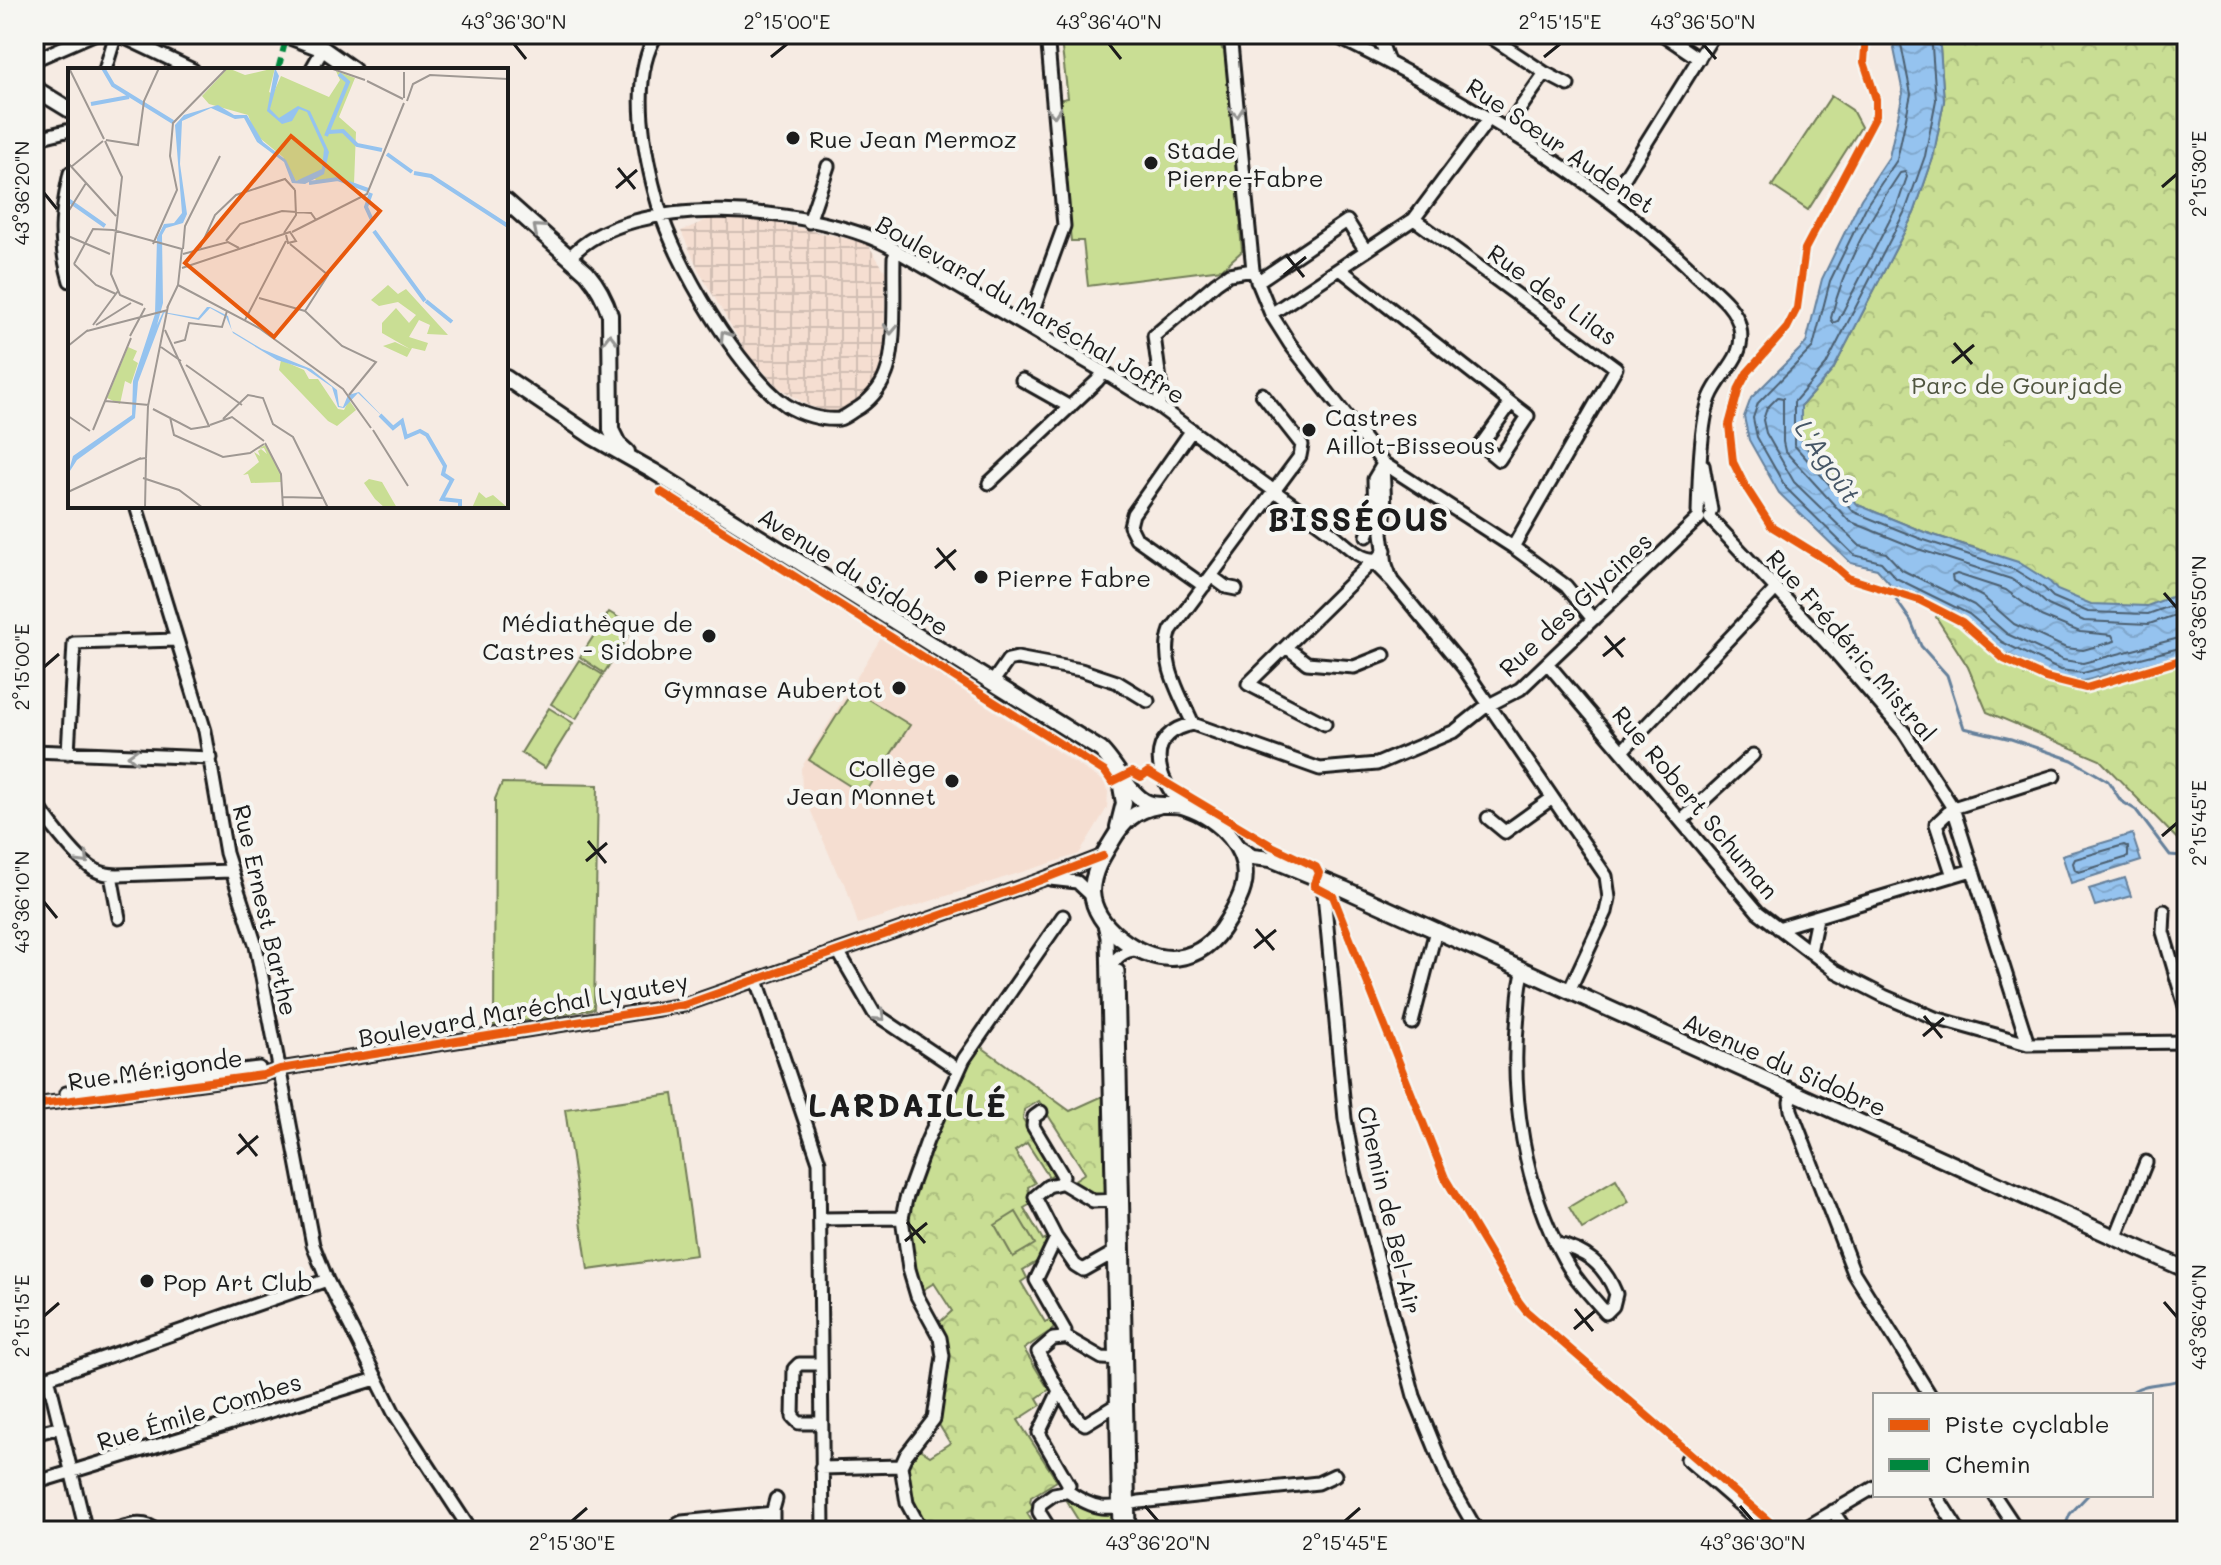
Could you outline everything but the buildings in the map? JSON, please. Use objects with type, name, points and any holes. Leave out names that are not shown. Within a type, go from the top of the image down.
[{"type":"main road","points":[[287,34],[323,49],[350,68]]},
{"type":"main road","points":[[34,88],[68,109]]},
{"type":"main road","points":[[508,203],[596,283],[610,315],[611,430],[618,444],[653,471]]},
{"type":"main road","name":"Avenue du Sidobre","points":[[508,379],[616,452],[653,471],[1101,750],[1137,796],[1158,806]]},
{"type":"main road","points":[[571,420],[591,429],[599,427],[609,417]]},
{"type":"main road","points":[[1112,762],[1124,797],[1116,834]]},
{"type":"main road","points":[[1244,887],[1244,867],[1238,848],[1223,829],[1183,806],[1158,806],[1134,814],[1116,834],[1094,878],[1092,896],[1104,923],[1137,950],[1166,959],[1189,956],[1200,951],[1218,934],[1244,887],[1256,873],[1279,863]]},
{"type":"main road","name":"Avenue du Sidobre","points":[[1238,848],[1252,857],[1271,859],[1328,882],[1436,930],[2187,1270]]},
{"type":"street","points":[[34,60],[94,34]]},
{"type":"street","points":[[106,68],[117,34],[189,68]]},
{"type":"street","points":[[657,34],[651,43],[643,78],[642,131],[662,215],[694,283],[738,356],[787,405],[809,416],[840,419],[862,407],[886,374],[897,251]]},
{"type":"street","points":[[1025,325],[1064,226],[1047,34]]},
{"type":"street","points":[[1232,34],[1255,276],[1271,314],[1290,344],[1383,463],[1513,547],[1566,586],[1592,618]]},
{"type":"street","name":"Rue Sœur Audenet","points":[[1331,34],[1388,61],[1505,130],[1611,199],[1662,241],[1730,307],[1740,327],[1740,348],[1712,392],[1708,405],[1702,460],[1704,514]]},
{"type":"street","points":[[1378,34],[1388,61]]},
{"type":"street","points":[[1486,34],[1568,85]]},
{"type":"street","points":[[1662,34],[1699,59]]},
{"type":"street","points":[[1611,199],[1714,34]]},
{"type":"street","points":[[312,68],[323,49]]},
{"type":"street","points":[[1505,130],[1545,73]]},
{"type":"street","points":[[1271,314],[1414,219],[1488,120]]},
{"type":"street","points":[[34,139],[68,130]]},
{"type":"street","points":[[809,222],[828,166]]},
{"type":"street","points":[[68,185],[61,228],[68,273]]},
{"type":"street","name":"Boulevard du Maréchal Joffre","points":[[570,257],[616,226],[662,215],[741,212],[860,233],[897,251],[1104,372],[1158,406],[1275,490],[1345,545],[1368,559],[1392,581],[1447,646],[1491,705],[1551,799],[1603,870],[1609,890],[1606,912],[1569,991]]},
{"type":"street","name":"Rue des Lilas","points":[[1414,219],[1616,368],[1513,547]]},
{"type":"street","points":[[1158,406],[1162,395],[1154,336],[1216,283],[1229,274],[1255,276],[1347,221],[1366,251]]},
{"type":"street","points":[[1340,269],[1528,416],[1499,460],[1481,445],[1511,403]]},
{"type":"street","points":[[989,483],[1104,372]]},
{"type":"street","points":[[1022,380],[1070,407]]},
{"type":"street","points":[[1183,806],[1166,783],[1159,753],[1161,743],[1177,727],[1193,724],[1166,660],[1165,645],[1171,630],[1300,456],[1302,445],[1262,394]]},
{"type":"street","name":"Boulevard du Maréchal Joffre","points":[[1192,430],[1133,514],[1130,526],[1136,538],[1207,581]]},
{"type":"street","points":[[1325,724],[1248,684],[1368,566],[1368,559],[1360,545],[1375,515],[1374,479],[1383,463]]},
{"type":"street","name":"Boulevard du Maréchal Joffre","points":[[1383,463],[1385,510],[1382,533],[1386,565],[1392,581]]},
{"type":"street","name":"Rue Ernest Barthe","points":[[137,508],[203,722],[230,871],[256,946],[313,1245],[327,1280],[399,1421],[471,1531]]},
{"type":"street","name":"Rue Frédéric Mistral","points":[[1704,514],[1836,653],[1904,732],[1953,808],[2028,1044]]},
{"type":"street","name":"Rue des Glycines","points":[[1193,724],[1320,769],[1377,764],[1455,731],[1520,689],[1704,514]]},
{"type":"street","points":[[1339,538],[1351,540],[1379,536],[1384,546],[1378,559],[1368,559]]},
{"type":"street","points":[[1207,581],[1236,589]]},
{"type":"street","points":[[1623,750],[1776,589]]},
{"type":"street","points":[[68,753],[74,643],[177,640]]},
{"type":"street","points":[[1286,647],[1307,663],[1354,667],[1384,655]]},
{"type":"street","points":[[992,683],[1008,660],[1017,658],[1081,670],[1117,682],[1148,701]]},
{"type":"street","name":"Rue Robert Schuman","points":[[1547,663],[1758,912],[1835,971],[1935,1018],[2028,1044],[2187,1042]]},
{"type":"street","points":[[34,751],[211,758]]},
{"type":"street","points":[[1681,821],[1753,755]]},
{"type":"street","points":[[1953,876],[1936,824],[1953,808],[2054,776]]},
{"type":"street","points":[[1158,806],[1166,783]]},
{"type":"street","points":[[34,799],[45,817],[89,866],[111,875],[230,871]]},
{"type":"street","points":[[1488,818],[1505,832],[1551,799]]},
{"type":"street","name":"Boulevard Maréchal Lyautey","points":[[280,1069],[684,1005],[1103,856]]},
{"type":"street","points":[[1778,928],[1972,870]]},
{"type":"street","points":[[111,875],[119,918]]},
{"type":"street","points":[[1041,880],[1071,880],[1082,884],[1092,896]]},
{"type":"street","name":"Chemin de Bel-Air","points":[[1328,882],[1324,894],[1345,1119],[1355,1173],[1414,1396],[1450,1484],[1474,1530]]},
{"type":"street","points":[[2164,911],[2163,932],[2187,1013]]},
{"type":"street","points":[[922,1531],[907,1503],[901,1466],[932,1423],[943,1365],[942,1343],[912,1282],[902,1218],[922,1152],[959,1070],[975,1042],[1063,916]]},
{"type":"street","points":[[1810,952],[1817,918]]},
{"type":"street","points":[[1104,923],[1113,971],[1123,1506],[1119,1531]]},
{"type":"street","points":[[1412,1023],[1436,930]]},
{"type":"street","points":[[1113,971],[1119,956],[1137,950]]},
{"type":"street","points":[[838,951],[874,1013],[959,1070]]},
{"type":"street","points":[[1524,971],[1515,1038],[1515,1074],[1525,1150],[1555,1243],[1578,1280],[1606,1313],[1613,1306],[1616,1294],[1600,1266],[1589,1255],[1555,1243]]},
{"type":"street","points":[[757,980],[818,1156],[823,1531]]},
{"type":"street","name":"Rue Mérigonde","points":[[34,1097],[261,1067],[280,1069]]},
{"type":"street","name":"Rue Mérigonde","points":[[34,1105],[263,1075],[280,1069]]},
{"type":"street","points":[[1794,1092],[1791,1110],[1854,1273],[1929,1393]]},
{"type":"street","points":[[1041,1112],[1034,1117],[1033,1126],[1061,1171],[1061,1182]]},
{"type":"street","points":[[2115,1239],[2146,1162]]},
{"type":"street","points":[[1113,1253],[1083,1270],[1075,1265],[1056,1238],[1035,1197],[1048,1186],[1061,1182],[1093,1201],[1117,1200]]},
{"type":"street","points":[[1117,1200],[1113,1253],[1120,1359],[1116,1405],[1123,1506],[1129,1531]]},
{"type":"street","points":[[820,1219],[902,1218]]},
{"type":"street","points":[[1056,1238],[1046,1262],[1035,1277],[1063,1324],[1064,1336]]},
{"type":"street","points":[[34,1382],[327,1280]]},
{"type":"street","points":[[1116,1405],[1085,1424],[1078,1420],[1059,1393],[1038,1352],[1053,1339],[1064,1336],[1095,1355],[1120,1359]]},
{"type":"street","points":[[819,1364],[799,1364],[794,1369],[793,1417],[799,1423],[820,1423]]},
{"type":"street","points":[[48,1377],[86,1531]]},
{"type":"street","name":"Rue Émile Combes","points":[[34,1483],[376,1379]]},
{"type":"street","points":[[1059,1393],[1039,1432],[1067,1478],[1067,1491]]},
{"type":"street","points":[[34,1434],[61,1427]]},
{"type":"street","points":[[1687,1459],[1770,1531]]},
{"type":"street","points":[[821,1468],[901,1466]]},
{"type":"street","points":[[1051,1531],[1039,1512],[1040,1504],[1054,1494],[1067,1491],[1097,1507],[1123,1506],[1318,1483],[1335,1475]]},
{"type":"street","points":[[1800,1531],[1873,1488]]},
{"type":"street","points":[[1937,1497],[1959,1531]]},
{"type":"street","points":[[1995,1497],[2018,1531]]},
{"type":"street","points":[[773,1531],[776,1499]]},
{"type":"street","points":[[1833,1511],[1846,1531]]},
{"type":"street","points":[[675,1531],[682,1522],[773,1513]]},
{"type":"street","points":[[109,1531],[142,1524],[150,1525],[157,1531]]},
{"type":"shaded area","points":[[709,219],[767,221],[867,243],[885,271],[884,367],[864,397],[847,409],[829,412],[807,405],[778,387],[747,353],[700,273],[681,231]]},
{"type":"shaded area","name":"Collège Jean Monnet","points":[[881,638],[1103,781],[1108,792],[1107,808],[1079,854],[858,924],[845,883],[838,875],[802,790],[801,768]]},
{"type":"green space","name":"Stade Pierre-Fabre","points":[[1125,34],[1220,34],[1222,49],[1229,54],[1246,226],[1240,227],[1242,251],[1222,269],[1088,286],[1083,241],[1071,241],[1057,100],[1068,98],[1061,41]]},
{"type":"green space","name":"Parc de Gourjade","points":[[1939,34],[2187,34],[2187,849],[2100,760],[1987,712],[1968,667],[1936,617],[1988,552],[1924,532],[1858,505],[1801,442],[1801,406],[1833,370],[1914,213],[1933,158],[1944,101]]},
{"type":"green space","points":[[1831,96],[1852,110],[1861,127],[1808,210],[1772,186]]},
{"type":"green space","points":[[609,612],[634,627],[604,673],[580,657]]},
{"type":"green space","points":[[579,660],[603,675],[576,719],[551,704]]},
{"type":"green space","points":[[853,690],[910,725],[864,795],[809,760]]},
{"type":"green space","points":[[549,708],[573,723],[545,768],[521,753]]},
{"type":"green space","points":[[502,783],[598,785],[594,1009],[494,1026],[495,799]]},
{"type":"green space","points":[[980,1046],[1070,1111],[1103,1096],[1106,1195],[1087,1193],[1073,1181],[1085,1173],[1039,1101],[1024,1110],[1023,1119],[1056,1172],[1049,1177],[1027,1143],[1015,1151],[1035,1183],[1028,1187],[1031,1204],[1024,1208],[1043,1240],[1051,1236],[1043,1258],[1023,1270],[1027,1278],[1021,1282],[1045,1322],[1052,1319],[1056,1327],[1024,1349],[1046,1385],[1053,1387],[1037,1398],[1041,1405],[1018,1420],[1057,1481],[1031,1497],[1034,1508],[1027,1513],[1038,1531],[927,1531],[910,1498],[905,1467],[918,1448],[930,1456],[950,1443],[938,1423],[949,1365],[949,1351],[940,1322],[952,1311],[934,1283],[921,1291],[910,1246],[909,1210],[914,1187],[934,1136]]},
{"type":"green space","points":[[673,1094],[696,1255],[588,1270],[565,1109]]},
{"type":"green space","points":[[1616,1179],[1629,1202],[1582,1229],[1569,1207]]},
{"type":"green space","points":[[1016,1212],[1035,1244],[1013,1257],[995,1225]]},
{"type":"green space","points":[[1065,1499],[1094,1511],[1114,1513],[1115,1531],[1085,1531]]},
{"type":"water","points":[[1891,34],[1939,34],[1944,101],[1933,158],[1914,213],[1833,370],[1801,406],[1801,442],[1858,505],[1924,532],[2018,562],[2050,582],[2057,590],[2091,604],[2147,606],[2187,591],[2187,653],[2084,681],[2058,678],[1997,649],[1965,621],[1892,586],[1877,569],[1851,563],[1779,493],[1749,440],[1744,417],[1751,398],[1806,343],[1822,279],[1861,199],[1889,157],[1903,93]]},
{"type":"water","points":[[2132,834],[2141,861],[2071,883],[2062,855]]},
{"type":"water","points":[[2125,878],[2131,896],[2095,906],[2089,889]]},
{"type":"waterway","points":[[1894,597],[1911,621],[1921,646],[1947,675],[1964,728],[2011,739],[2072,760],[2108,781],[2121,801],[2136,810],[2170,855],[2182,856],[2187,871]]},
{"type":"waterway","points":[[2130,1393],[2141,1387],[2187,1377]]},
{"type":"waterway","points":[[2063,1531],[2070,1514],[2086,1497]]},
{"type":"marked path","points":[[279,68],[287,35]]},
{"type":"cycle path","points":[[1866,34],[1864,62],[1876,99],[1876,115],[1805,249],[1797,308],[1787,328],[1747,373],[1739,388],[1729,425],[1733,462],[1744,484],[1771,526],[1831,563],[1848,578],[1919,600],[1962,622],[2004,659],[2046,678],[2086,688],[2187,658]]},
{"type":"cycle path","points":[[661,492],[1105,772],[1112,782],[1132,772],[1141,777],[1148,772],[1272,846],[1316,867],[1319,873],[1314,886],[1333,896],[1445,1178],[1519,1302],[1780,1531]]},
{"type":"cycle path","points":[[34,1105],[263,1075],[280,1069],[684,1005],[1103,856]]},
{"type":"place","name":"Rue Jean Mermoz","points":[[793,138]]},
{"type":"place","name":"Stade Pierre-Fabre","points":[[1151,163]]},
{"type":"place","name":"Castres Aillot-Bisseous","points":[[1309,430]]},
{"type":"place","name":"Pierre Fabre","points":[[981,577]]},
{"type":"place","name":"Médiathèque de Castres - Sidobre","points":[[709,636]]},
{"type":"place","name":"Gymnase Aubertot","points":[[899,688]]},
{"type":"place","name":"Collège Jean Monnet","points":[[952,781]]},
{"type":"place","name":"Pop Art Club","points":[[147,1281]]},
{"type":"district","name":"BISSÉOUS","points":[[1359,518]]},
{"type":"district","name":"LARDAILLÉ","points":[[908,1104]]},
{"type":"water label","name":"L'Agoût","points":[[1828,461]]}]
